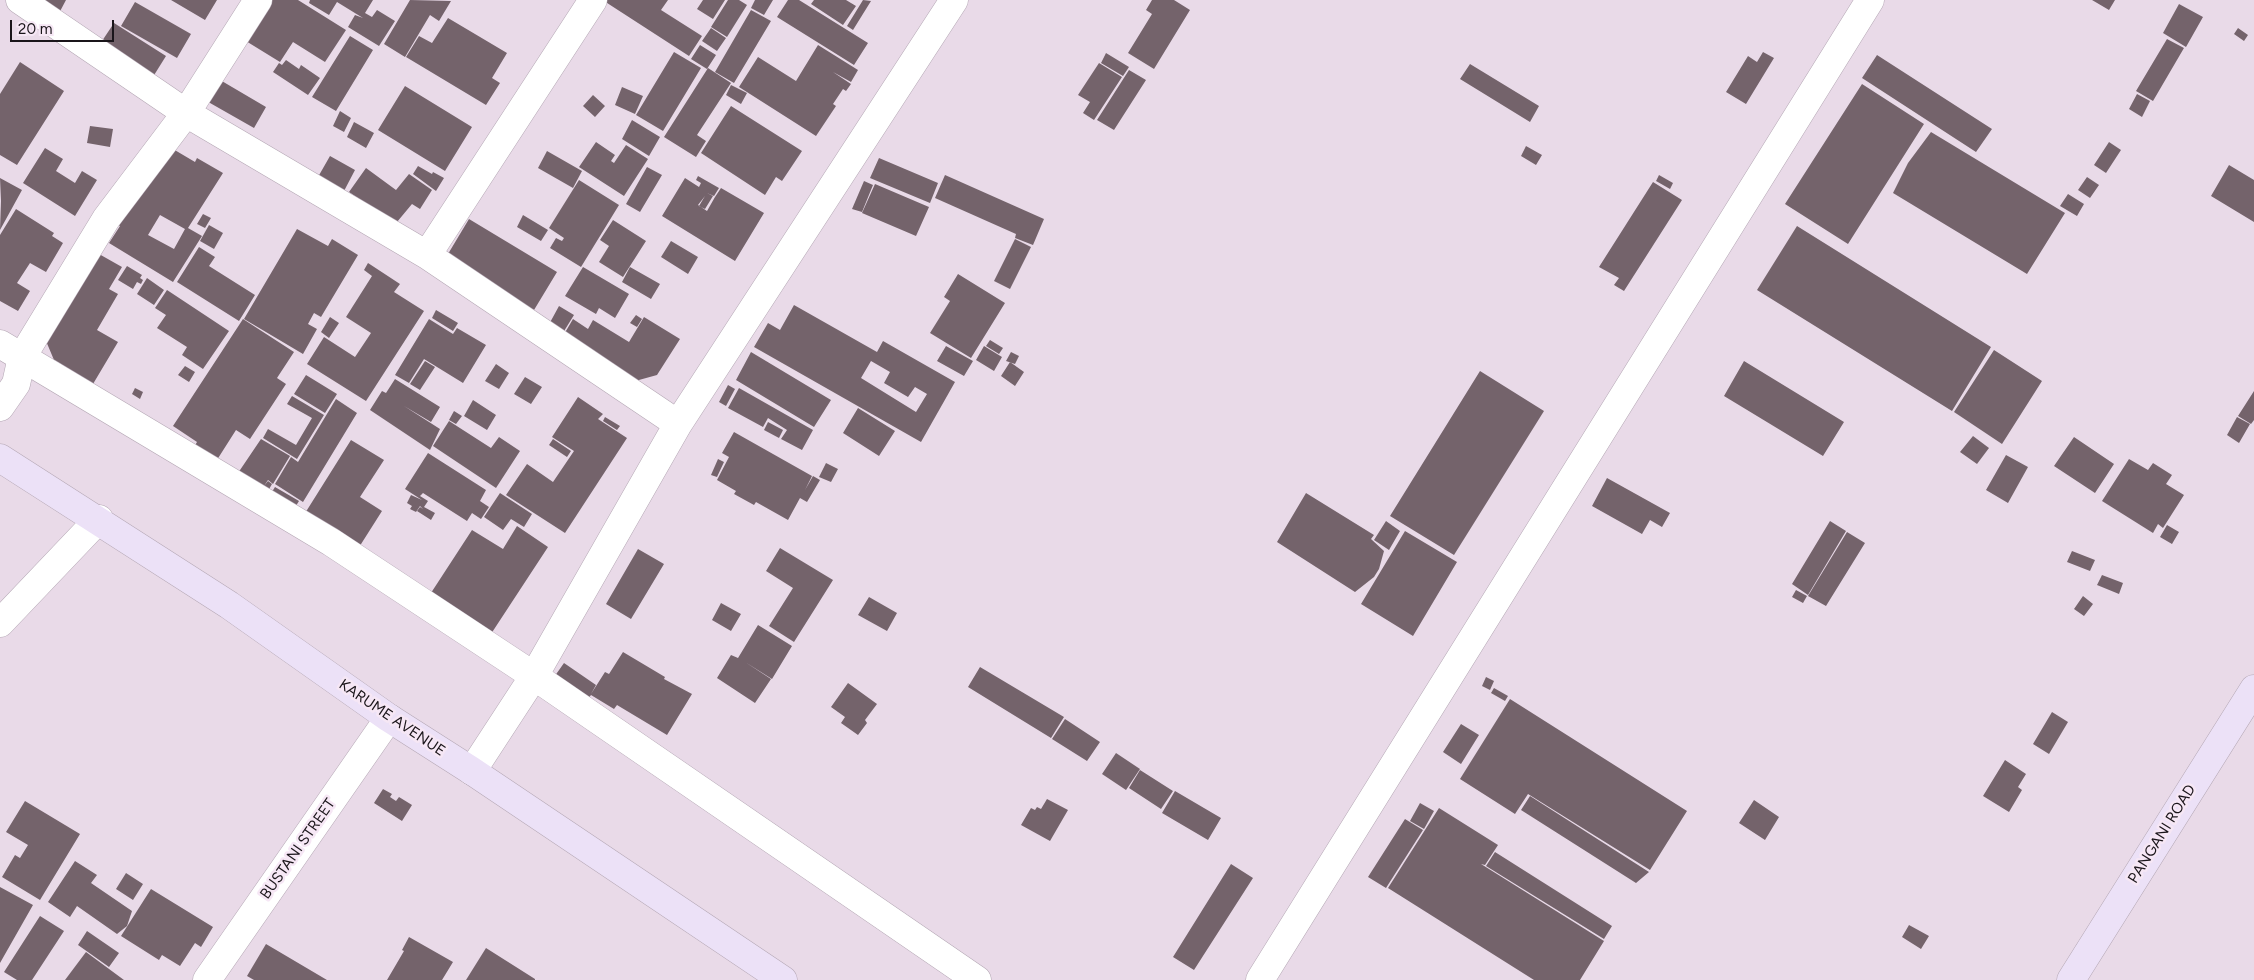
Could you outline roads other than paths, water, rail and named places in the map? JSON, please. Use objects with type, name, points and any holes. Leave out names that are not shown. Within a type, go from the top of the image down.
[{"type":"main road","name":"KARUME AVENUE","points":[[0,458],[99,519],[230,605],[389,718],[472,771],[783,980]]},
{"type":"main road","name":"PANGANI ROAD","points":[[2071,980],[2254,689]]},
{"type":"street","points":[[20,0],[186,112],[427,255],[678,424]]},
{"type":"street","points":[[0,407],[16,384],[11,351],[186,112],[258,0]]},
{"type":"street","points":[[427,255],[593,0]]},
{"type":"street","points":[[472,771],[534,676],[678,424],[954,0]]},
{"type":"street","points":[[1260,980],[1870,0]]},
{"type":"street","points":[[11,351],[331,542],[534,676],[977,980]]},
{"type":"street","points":[[0,623],[99,519]]},
{"type":"street","name":"BUSTANI STREET","points":[[207,980],[389,718]]}]
